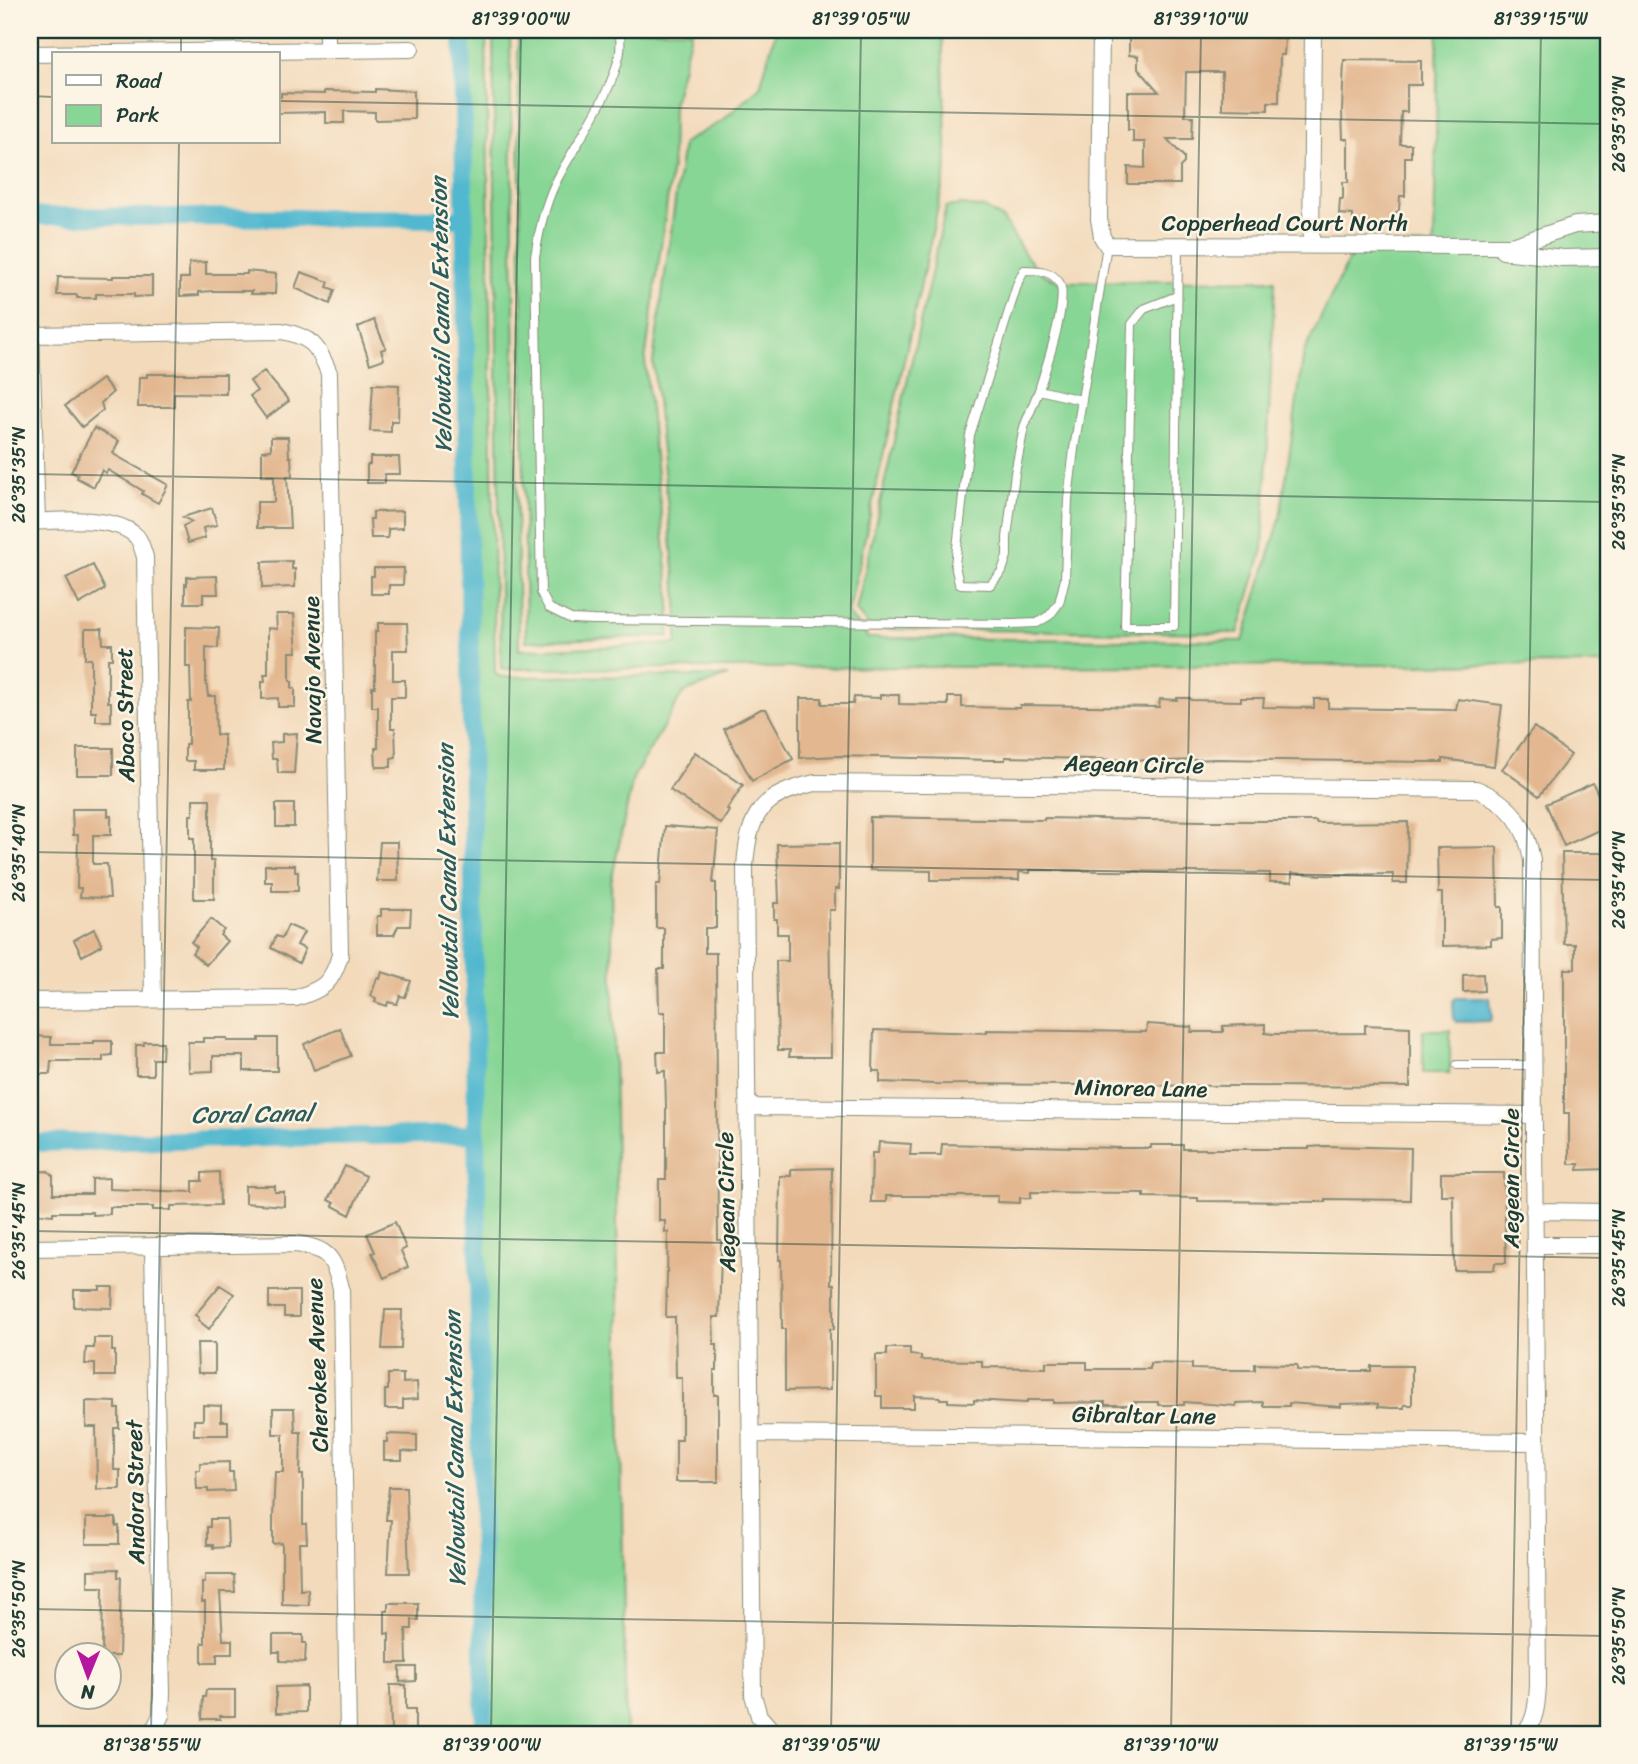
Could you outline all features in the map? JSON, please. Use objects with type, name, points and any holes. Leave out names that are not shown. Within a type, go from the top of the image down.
[{"type":"street","points":[[327,30],[327,50]]},
{"type":"street","points":[[1101,30],[1099,219],[1102,237],[1107,245]]},
{"type":"street","points":[[1311,244],[1313,30]]},
{"type":"street","points":[[178,52],[411,49]]},
{"type":"street","points":[[30,54],[52,54]]},
{"type":"street","name":"Copperhead Court North","points":[[1107,245],[1511,246],[1575,226],[1608,223]]},
{"type":"street","name":"Copperhead Court North","points":[[1462,247],[1563,258],[1608,257]]},
{"type":"street","name":"Navajo Avenue","points":[[30,1001],[296,998],[321,990],[335,973],[340,955],[329,373],[320,350],[302,335],[282,331],[31,335]]},
{"type":"street","name":"Abaco Street","points":[[31,335],[33,521],[120,525],[138,538],[145,557],[153,999]]},
{"type":"street","name":"Aegean Circle","points":[[775,1734],[759,1716],[753,1695],[747,839],[755,818],[769,799],[793,788],[815,783],[1476,789],[1493,796],[1520,823],[1528,839],[1532,860],[1538,1685],[1536,1710],[1524,1734]]},
{"type":"street","name":"Minorea Lane","points":[[748,1107],[1534,1115]]},
{"type":"street","points":[[1534,1211],[1608,1212]]},
{"type":"street","name":"Cherokee Avenue","points":[[30,1248],[296,1244],[318,1248],[335,1264],[341,1288],[348,1734]]},
{"type":"street","points":[[1535,1245],[1608,1245]]},
{"type":"street","name":"Andora Street","points":[[152,1734],[161,1715],[162,1693],[153,1247]]},
{"type":"street","name":"Gibraltar Lane","points":[[751,1434],[1536,1442]]},
{"type":"lane","points":[[620,30],[620,52],[611,78],[556,181],[539,230],[534,257],[541,593],[549,608],[571,619],[645,622],[1037,622],[1051,615],[1059,603],[1065,579],[1068,499],[1081,400],[1107,245]]},
{"type":"lane","points":[[1177,296],[1144,309],[1132,324],[1125,626],[1174,626],[1178,244]]},
{"type":"lane","points":[[1024,270],[1045,271],[1059,282],[1062,296],[1054,342],[1038,390],[1024,427],[1015,473],[1007,556],[1002,571],[990,585],[959,584],[955,565],[970,435],[1024,270]]},
{"type":"lane","points":[[1038,390],[1081,400]]},
{"type":"lane","points":[[1457,1065],[1533,1065]]},
{"type":"green space","points":[[457,30],[486,30],[495,674],[501,677],[728,676],[683,693],[633,778],[611,882],[626,1734],[479,1734]]},
{"type":"green space","points":[[493,30],[510,30],[519,650],[677,644],[677,598],[653,362],[683,143],[722,121],[760,87],[776,30],[942,30],[947,166],[848,614],[868,638],[1243,641],[1280,519],[1304,352],[1356,245],[1434,246],[1438,30],[1608,30],[1608,664],[501,669]]},
{"type":"green space","points":[[518,30],[692,30],[673,105],[672,166],[645,361],[670,598],[669,636],[526,641]]},
{"type":"green space","points":[[962,205],[984,208],[1003,219],[1026,256],[1041,273],[1060,282],[1275,280],[1263,549],[1238,633],[871,629],[856,611],[946,207]]},
{"type":"green space","points":[[1423,1030],[1450,1030],[1450,1073],[1423,1073]]},
{"type":"water","points":[[1456,998],[1490,998],[1492,1018],[1490,1021],[1456,1022],[1453,1001]]},
{"type":"building","points":[[1129,30],[1272,30],[1271,38],[1285,38],[1284,55],[1280,55],[1279,102],[1268,102],[1268,110],[1222,109],[1222,72],[1186,72],[1185,116],[1193,116],[1192,139],[1167,139],[1184,157],[1184,163],[1180,167],[1180,184],[1128,184],[1128,167],[1145,168],[1145,142],[1133,142],[1133,130],[1128,130],[1128,92],[1159,92],[1138,68],[1138,56],[1129,55]]},
{"type":"building","points":[[1344,60],[1421,61],[1421,85],[1407,85],[1407,112],[1401,112],[1400,144],[1411,144],[1411,157],[1405,157],[1405,196],[1400,196],[1399,210],[1392,217],[1392,224],[1353,223],[1353,215],[1339,214],[1340,199],[1343,199],[1343,182],[1348,182],[1348,139],[1343,139],[1342,111]]},
{"type":"building","points":[[375,89],[414,91],[414,119],[375,120],[375,112],[344,111],[344,123],[326,123],[326,112],[280,113],[281,93],[375,92]]},
{"type":"building","points":[[206,262],[206,274],[247,274],[247,271],[276,274],[275,294],[214,291],[180,296],[180,278],[189,278],[189,263]]},
{"type":"building","points":[[301,272],[329,282],[327,287],[335,290],[330,304],[295,288]]},
{"type":"building","points":[[152,276],[152,296],[96,294],[96,298],[77,298],[77,295],[57,295],[58,277]]},
{"type":"building","points":[[374,320],[386,348],[381,350],[384,359],[370,364],[358,327]]},
{"type":"building","points":[[264,371],[289,401],[266,418],[250,396],[257,391],[250,381]]},
{"type":"building","points":[[147,374],[226,374],[226,394],[174,393],[174,407],[138,407],[139,377],[147,377]]},
{"type":"building","points":[[102,379],[113,392],[101,403],[103,410],[82,427],[65,406]]},
{"type":"building","points":[[373,384],[399,385],[398,421],[391,421],[391,432],[370,431]]},
{"type":"building","points":[[94,428],[119,441],[113,453],[115,455],[168,485],[158,503],[108,470],[106,473],[102,470],[94,487],[71,472]]},
{"type":"building","points":[[271,437],[288,437],[292,476],[287,476],[290,528],[257,528],[257,502],[274,502],[274,476],[262,476],[262,451],[271,450]]},
{"type":"building","points":[[370,457],[399,457],[400,474],[385,474],[385,483],[367,483]]},
{"type":"building","points":[[212,508],[217,525],[203,528],[205,538],[188,543],[183,526],[192,522],[183,517]]},
{"type":"building","points":[[403,511],[403,528],[388,529],[388,538],[371,538],[370,519],[373,519],[373,512]]},
{"type":"building","points":[[292,561],[295,587],[262,588],[262,562]]},
{"type":"building","points":[[93,565],[105,589],[79,604],[66,578]]},
{"type":"building","points":[[374,568],[404,568],[403,585],[389,585],[389,594],[371,594]]},
{"type":"building","points":[[217,576],[218,594],[203,594],[203,603],[185,603],[187,577]]},
{"type":"building","points":[[276,614],[294,614],[297,652],[290,652],[290,681],[292,688],[295,688],[295,707],[278,707],[278,698],[262,699],[262,681],[265,681],[264,674],[268,674],[268,628],[277,629]]},
{"type":"building","points":[[378,623],[407,623],[408,650],[393,650],[393,680],[405,680],[405,697],[391,697],[391,728],[395,728],[396,757],[391,758],[391,767],[376,767],[378,707],[372,707],[372,687],[375,687],[375,631],[378,631]]},
{"type":"building","points":[[186,627],[219,628],[218,648],[206,647],[206,681],[208,696],[215,696],[216,735],[224,735],[224,770],[194,770],[194,761],[185,761],[185,744],[188,744],[188,702],[191,702],[190,667],[186,667]]},
{"type":"building","points":[[85,629],[102,629],[103,644],[112,644],[112,659],[108,659],[111,721],[96,721],[96,712],[91,712],[91,659],[85,659]]},
{"type":"building","points":[[880,695],[899,695],[899,704],[948,705],[948,697],[962,697],[962,707],[1020,708],[1020,705],[1159,707],[1160,699],[1177,698],[1241,701],[1241,698],[1264,698],[1263,707],[1314,708],[1314,699],[1328,699],[1328,708],[1456,710],[1458,699],[1502,705],[1494,766],[1443,759],[1443,762],[1427,762],[1005,757],[1005,760],[839,756],[800,758],[800,698],[822,698],[822,704],[853,704],[854,697],[880,698]]},
{"type":"building","points":[[761,709],[766,709],[793,759],[752,781],[724,729]]},
{"type":"building","points":[[1534,727],[1571,755],[1539,796],[1502,769]]},
{"type":"building","points":[[297,733],[294,773],[278,773],[277,759],[272,759],[271,743],[282,742],[282,734]]},
{"type":"building","points":[[77,748],[113,748],[113,775],[77,775]]},
{"type":"building","points":[[695,752],[743,785],[727,809],[729,811],[721,824],[670,790]]},
{"type":"building","points":[[1593,783],[1602,804],[1608,801],[1608,826],[1564,846],[1546,804]]},
{"type":"building","points":[[193,799],[210,799],[210,861],[214,861],[214,899],[194,899],[194,838],[190,838]]},
{"type":"building","points":[[276,804],[294,804],[294,827],[276,827]]},
{"type":"building","points":[[72,809],[108,809],[108,816],[111,816],[111,835],[93,835],[93,864],[107,864],[110,898],[80,897],[81,888],[77,888],[78,835],[73,835]]},
{"type":"building","points":[[870,817],[1408,822],[1407,883],[1393,883],[1393,874],[1292,873],[1292,882],[1270,882],[1270,873],[1030,870],[1030,873],[1019,872],[1019,880],[931,880],[931,871],[870,870]]},
{"type":"building","points":[[665,826],[718,830],[713,883],[716,883],[716,928],[705,928],[705,953],[716,953],[718,1240],[721,1240],[721,1255],[719,1317],[713,1317],[714,1344],[717,1344],[714,1395],[718,1395],[718,1482],[676,1482],[676,1440],[682,1440],[682,1378],[676,1378],[675,1317],[666,1317],[668,1232],[665,1232],[665,1221],[659,1221],[659,1179],[666,1179],[666,1106],[665,1071],[658,1072],[657,1052],[665,1052],[665,1012],[659,1012],[658,969],[664,969],[664,928],[656,928],[656,884],[660,884]]},
{"type":"building","points":[[380,842],[397,842],[398,881],[377,881]]},
{"type":"building","points":[[839,843],[839,889],[835,889],[835,910],[829,910],[831,1057],[789,1057],[790,1050],[778,1050],[776,961],[788,961],[788,934],[777,934],[777,919],[774,919],[774,903],[779,903],[777,844]]},
{"type":"building","points":[[1497,847],[1498,907],[1502,907],[1502,938],[1491,939],[1491,945],[1442,946],[1442,893],[1438,893],[1437,848]]},
{"type":"building","points":[[1562,853],[1608,853],[1608,1169],[1578,1170],[1579,1164],[1569,1164],[1569,1113],[1564,1113],[1564,969],[1575,969],[1575,944],[1564,944]]},
{"type":"building","points":[[265,865],[295,865],[295,872],[298,872],[298,891],[272,891],[272,882],[265,882]]},
{"type":"building","points":[[381,909],[411,909],[410,926],[398,926],[394,935],[377,935],[377,916],[381,916]]},
{"type":"building","points":[[211,919],[224,930],[220,935],[227,941],[206,965],[192,953],[197,947],[191,942]]},
{"type":"building","points":[[288,925],[304,932],[297,945],[305,949],[299,963],[271,948],[276,936],[282,938]]},
{"type":"building","points":[[94,929],[102,945],[82,956],[74,940]]},
{"type":"building","points":[[382,972],[411,981],[405,997],[400,996],[397,1004],[388,1002],[387,1006],[375,1002],[376,998],[371,996]]},
{"type":"building","points":[[1483,974],[1484,991],[1463,992],[1463,975]]},
{"type":"building","points":[[1147,1024],[1192,1027],[1191,1032],[1223,1032],[1223,1026],[1265,1024],[1265,1033],[1273,1034],[1365,1033],[1365,1025],[1410,1027],[1410,1087],[935,1084],[880,1082],[880,1071],[873,1071],[874,1030],[987,1033],[987,1030],[1146,1032]]},
{"type":"building","points":[[340,1028],[351,1056],[314,1070],[304,1044]]},
{"type":"building","points":[[32,1036],[51,1037],[51,1044],[94,1044],[94,1041],[112,1041],[112,1055],[103,1056],[103,1061],[51,1061],[50,1074],[30,1074]]},
{"type":"building","points":[[203,1038],[259,1041],[259,1038],[277,1038],[277,1071],[244,1071],[244,1056],[213,1056],[213,1071],[189,1072],[188,1042],[203,1042]]},
{"type":"building","points":[[144,1042],[163,1042],[162,1059],[153,1059],[153,1075],[136,1075],[136,1045],[144,1045]]},
{"type":"building","points":[[879,1142],[911,1144],[910,1155],[941,1155],[942,1144],[1120,1148],[1183,1145],[1183,1149],[1309,1149],[1325,1146],[1411,1148],[1410,1200],[1198,1201],[1198,1198],[1144,1197],[1144,1193],[1031,1192],[1031,1198],[1020,1198],[1020,1203],[997,1202],[998,1196],[886,1196],[886,1202],[871,1202],[872,1153],[878,1153]]},
{"type":"building","points":[[345,1166],[366,1176],[350,1215],[333,1206],[334,1203],[328,1200]]},
{"type":"building","points":[[832,1168],[831,1284],[834,1284],[834,1329],[830,1329],[830,1390],[785,1391],[785,1329],[782,1329],[779,1260],[780,1176],[791,1176],[791,1169]]},
{"type":"building","points":[[48,1171],[53,1176],[53,1194],[92,1194],[92,1179],[109,1178],[109,1189],[193,1192],[193,1181],[202,1181],[202,1173],[219,1172],[220,1205],[171,1206],[171,1210],[153,1210],[153,1207],[110,1207],[110,1214],[92,1215],[92,1212],[53,1212],[53,1215],[30,1213],[30,1172]]},
{"type":"building","points":[[1441,1173],[1504,1173],[1506,1263],[1495,1263],[1494,1270],[1454,1270],[1453,1195],[1441,1195]]},
{"type":"building","points":[[245,1186],[275,1186],[275,1192],[284,1192],[284,1206],[245,1203]]},
{"type":"building","points":[[395,1222],[406,1248],[401,1251],[408,1267],[384,1278],[372,1253],[375,1252],[367,1234]]},
{"type":"building","points":[[220,1285],[234,1294],[209,1329],[195,1315]]},
{"type":"building","points":[[100,1287],[113,1287],[112,1308],[74,1307],[74,1290],[100,1290]]},
{"type":"building","points":[[269,1291],[299,1291],[299,1317],[284,1317],[284,1308],[269,1308]]},
{"type":"building","points":[[385,1310],[402,1310],[401,1349],[382,1349]]},
{"type":"building","points":[[94,1338],[112,1338],[115,1376],[95,1376],[95,1364],[85,1364],[86,1348],[94,1348]]},
{"type":"building","points":[[197,1343],[215,1343],[215,1373],[198,1373]]},
{"type":"building","points":[[887,1348],[910,1348],[910,1355],[921,1356],[921,1360],[982,1361],[982,1367],[1046,1368],[1046,1362],[1087,1362],[1087,1369],[1150,1369],[1150,1363],[1192,1364],[1192,1369],[1255,1370],[1255,1364],[1297,1365],[1297,1370],[1371,1371],[1371,1366],[1412,1366],[1412,1405],[1391,1408],[1370,1403],[1341,1404],[1341,1407],[1289,1403],[1289,1406],[1263,1406],[1263,1402],[1236,1403],[1236,1406],[1131,1402],[1131,1405],[1105,1405],[1105,1402],[1053,1403],[1053,1400],[1027,1400],[1027,1403],[974,1400],[974,1403],[914,1396],[914,1408],[882,1408],[882,1396],[876,1396],[876,1355],[887,1355]]},
{"type":"building","points":[[388,1374],[403,1374],[403,1383],[417,1382],[418,1399],[403,1400],[403,1409],[385,1409]]},
{"type":"building","points":[[86,1401],[116,1402],[116,1409],[119,1409],[119,1428],[114,1428],[114,1470],[120,1470],[120,1489],[97,1489],[96,1427],[86,1427]]},
{"type":"building","points":[[203,1405],[221,1406],[221,1421],[228,1421],[228,1435],[194,1435],[194,1420],[203,1420]]},
{"type":"building","points":[[273,1408],[294,1408],[295,1432],[301,1432],[300,1475],[303,1475],[303,1524],[306,1524],[307,1543],[299,1543],[300,1590],[308,1589],[309,1605],[282,1604],[282,1543],[273,1544],[273,1517],[275,1472],[283,1472],[283,1434],[273,1434]]},
{"type":"building","points":[[387,1434],[417,1435],[417,1452],[402,1451],[402,1460],[384,1460]]},
{"type":"building","points":[[229,1462],[229,1472],[233,1472],[234,1491],[208,1492],[208,1489],[197,1489],[196,1470],[200,1470],[200,1463]]},
{"type":"building","points":[[389,1487],[406,1487],[409,1573],[388,1573],[391,1520],[386,1520]]},
{"type":"building","points":[[86,1518],[116,1518],[119,1544],[86,1544]]},
{"type":"building","points":[[210,1519],[227,1519],[228,1547],[213,1548],[213,1545],[207,1545]]},
{"type":"building","points":[[118,1569],[118,1577],[121,1577],[119,1642],[102,1642],[103,1587],[88,1587],[88,1570]]},
{"type":"building","points":[[205,1575],[234,1575],[235,1592],[220,1592],[223,1640],[232,1640],[232,1654],[217,1654],[217,1663],[202,1663],[205,1602],[202,1602],[202,1583],[205,1583]]},
{"type":"building","points":[[388,1603],[418,1603],[418,1620],[412,1620],[412,1629],[406,1629],[407,1663],[389,1663],[389,1633],[385,1634],[385,1611],[388,1611]]},
{"type":"building","points":[[273,1635],[303,1635],[303,1643],[306,1643],[305,1662],[280,1661],[280,1652],[273,1652]]},
{"type":"building","points":[[400,1667],[416,1667],[416,1681],[400,1682]]},
{"type":"building","points":[[390,1685],[406,1685],[406,1709],[415,1709],[415,1734],[391,1734]]},
{"type":"building","points":[[306,1686],[306,1712],[276,1713],[276,1687]]},
{"type":"building","points":[[206,1690],[235,1690],[235,1716],[202,1719]]},
{"type":"waterway","name":"Yellowtail Canal Extension","points":[[462,30],[484,1734]]},
{"type":"waterway","points":[[30,216],[464,219]]},
{"type":"waterway","name":"Coral Canal","points":[[30,1143],[476,1134]]}]
